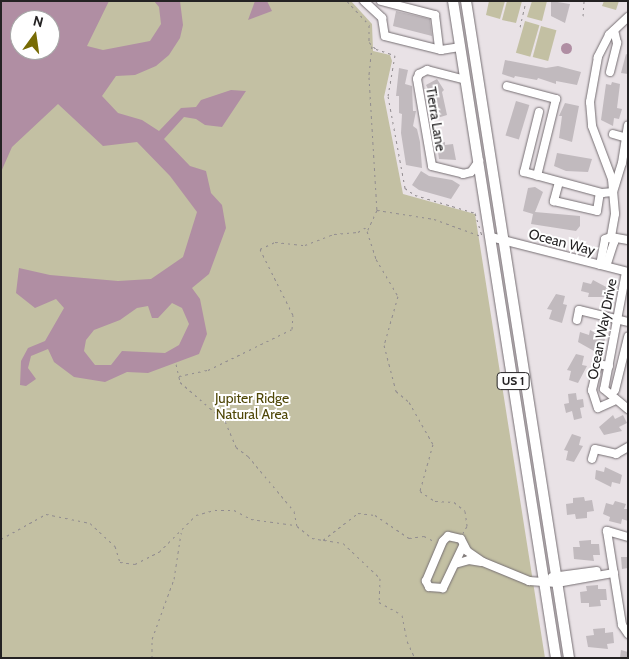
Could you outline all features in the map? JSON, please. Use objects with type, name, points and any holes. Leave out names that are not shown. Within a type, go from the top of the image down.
[{"type":"main road","name":"US 1","points":[[453,1],[479,161],[486,236],[556,658]]},
{"type":"main road","name":"US 1","points":[[466,1],[569,658]]},
{"type":"street","points":[[364,1],[382,18],[386,36],[439,49],[461,47]]},
{"type":"street","points":[[381,1],[435,15],[439,49]]},
{"type":"street","points":[[603,266],[614,242],[611,236],[615,214],[613,192],[592,126],[590,102],[598,57],[614,30],[628,17]]},
{"type":"street","points":[[610,72],[617,43],[614,30]]},
{"type":"street","name":"Tierra Lane","points":[[466,80],[427,70],[417,78],[432,166],[466,173],[479,161]]},
{"type":"street","points":[[507,86],[556,99],[537,176]]},
{"type":"street","points":[[539,112],[524,172],[600,193],[613,192]]},
{"type":"street","points":[[613,192],[627,138],[628,125]]},
{"type":"street","points":[[613,134],[627,138]]},
{"type":"street","points":[[559,182],[554,200],[596,211],[600,193]]},
{"type":"street","name":"Ocean Way","points":[[486,236],[627,272]]},
{"type":"street","points":[[611,236],[628,240]]},
{"type":"street","name":"Ocean Way Drive","points":[[614,401],[604,389],[627,272]]},
{"type":"street","points":[[577,320],[579,310],[628,322]]},
{"type":"street","points":[[615,390],[628,337]]},
{"type":"street","points":[[609,366],[598,364],[592,390],[598,408],[614,401],[628,409]]},
{"type":"street","points":[[592,459],[595,449],[616,454],[628,447]]},
{"type":"street","points":[[628,537],[607,531],[622,625],[628,634]]},
{"type":"street","points":[[462,542],[455,564],[443,588],[429,587],[426,581],[441,544],[448,536],[462,542],[483,562]]},
{"type":"street","points":[[455,564],[468,560],[483,562],[529,581],[613,571]]},
{"type":"path","points":[[347,1],[369,25],[369,42],[395,55],[388,96],[406,188],[415,195],[475,212],[486,236]]},
{"type":"path","points":[[520,27],[526,1]]},
{"type":"path","points":[[583,16],[584,1]]},
{"type":"path","points":[[179,376],[208,370],[292,329],[293,315],[260,249],[275,242],[305,245],[334,234],[358,232],[369,226],[377,210],[369,78],[372,45]]},
{"type":"path","points":[[377,210],[434,219],[486,236]]},
{"type":"path","points":[[369,226],[376,259],[398,296],[384,344],[396,391],[409,402],[433,444],[420,491],[435,500],[454,502],[465,511],[467,526],[462,542]]},
{"type":"path","points":[[176,364],[180,382],[225,422],[236,447],[248,456],[294,511],[297,526]]},
{"type":"path","points":[[1,539],[46,514],[90,523],[115,546],[120,562],[135,564],[159,552],[196,515],[214,510],[234,510],[251,519],[297,526],[312,538],[343,543],[380,578],[378,602],[402,616],[407,641],[414,658]]},
{"type":"path","points":[[323,540],[358,513],[375,515],[409,538],[424,536],[441,544]]},
{"type":"path","points":[[152,658],[152,639],[174,579],[182,543],[181,532]]},
{"type":"green space","name":"Jupiter Ridge Natural Area","points":[[87,1],[351,1],[372,24],[373,51],[390,55],[392,61],[384,97],[403,194],[475,214],[545,658],[1,658],[1,139],[50,60],[60,60],[60,44]]},
{"type":"green space","points":[[489,1],[505,1],[500,19],[486,15]]},
{"type":"green space","points":[[507,1],[522,1],[516,23],[502,20]]},
{"type":"green space","points":[[532,1],[547,1],[542,21],[527,17]]},
{"type":"green space","points":[[604,1],[619,1],[616,10],[602,6]]},
{"type":"green space","points":[[525,21],[539,25],[530,57],[516,53]]},
{"type":"green space","points":[[541,26],[556,30],[548,61],[533,57]]},
{"type":"shaded area","points":[[1,1],[109,1],[87,46],[103,50],[150,41],[161,24],[159,7],[154,1],[180,1],[183,25],[180,38],[169,55],[156,66],[135,75],[116,76],[102,96],[118,113],[142,120],[159,131],[181,108],[196,107],[201,100],[231,90],[246,91],[222,127],[205,125],[196,119],[184,117],[164,139],[190,166],[206,171],[211,193],[222,205],[226,228],[209,274],[192,288],[200,299],[207,334],[199,354],[148,373],[127,372],[105,382],[74,377],[54,362],[48,349],[31,356],[28,368],[36,379],[26,386],[20,385],[21,361],[28,348],[45,341],[64,308],[56,299],[35,308],[16,293],[19,268],[50,275],[118,281],[151,279],[183,257],[197,212],[170,176],[137,142],[103,146],[58,104],[12,147],[1,172]],"holes":[[[172,303],[182,308],[189,324],[179,345],[165,353],[122,351],[111,365],[95,365],[84,351],[86,340],[94,330],[120,320],[137,308],[148,306],[152,318],[158,318]]]},
{"type":"shaded area","points":[[255,1],[267,1],[272,11],[248,20]]},
{"type":"shaded area","points":[[566,42],[572,48],[566,54],[560,48]]},
{"type":"building","points":[[551,1],[570,4],[565,23],[551,16]]},
{"type":"building","points":[[396,11],[430,19],[432,36],[393,26]]},
{"type":"building","points":[[626,54],[628,55],[628,74],[621,73]]},
{"type":"building","points":[[505,60],[546,68],[558,66],[581,72],[577,85],[556,81],[556,84],[538,78],[537,80],[515,76],[514,78],[502,74]]},
{"type":"building","points":[[399,68],[408,70],[405,84],[412,86],[413,111],[416,111],[413,126],[417,129],[420,142],[422,168],[406,165],[401,133],[402,114],[399,113],[399,96],[396,96]]},
{"type":"building","points":[[437,79],[444,90],[442,92],[447,115],[434,119],[429,105],[433,99],[426,85]]},
{"type":"building","points":[[612,82],[620,84],[617,108],[622,109],[619,119],[614,118],[613,126],[601,120],[606,84],[611,85]]},
{"type":"building","points":[[516,101],[529,105],[519,140],[505,135]]},
{"type":"building","points":[[565,103],[579,106],[572,142],[559,138],[562,116],[559,116]]},
{"type":"building","points":[[445,142],[445,145],[453,144],[456,160],[439,159],[437,144]]},
{"type":"building","points":[[557,153],[592,159],[588,172],[566,171],[554,166]]},
{"type":"building","points":[[421,171],[429,176],[452,180],[460,185],[451,199],[419,190],[412,185]]},
{"type":"building","points":[[535,187],[543,192],[535,212],[580,216],[580,226],[576,231],[531,224],[533,214],[523,211],[528,188]]},
{"type":"building","points":[[593,280],[608,288],[606,297],[588,297],[589,293],[581,291],[583,282],[591,284]]},
{"type":"building","points":[[556,294],[565,296],[563,304],[567,305],[562,323],[549,319],[552,310],[547,309]]},
{"type":"building","points":[[590,330],[605,339],[603,347],[596,345],[594,351],[578,342],[580,332],[589,335]]},
{"type":"building","points":[[576,354],[584,356],[582,365],[587,366],[578,383],[569,380],[571,371],[567,370]]},
{"type":"building","points":[[576,393],[577,400],[583,399],[584,407],[580,408],[582,418],[574,420],[572,411],[566,413],[564,404],[569,403],[568,394]]},
{"type":"building","points":[[613,415],[615,419],[623,415],[627,423],[619,427],[622,431],[604,435],[599,427]]},
{"type":"building","points":[[572,434],[581,437],[579,445],[583,446],[574,462],[566,460],[568,451],[564,450]]},
{"type":"building","points":[[605,467],[622,475],[620,484],[612,482],[611,487],[595,479],[596,470],[604,472]]},
{"type":"building","points":[[584,497],[585,501],[592,500],[594,511],[587,512],[587,518],[576,519],[575,514],[567,515],[566,504],[573,503],[573,498]]},
{"type":"building","points":[[615,501],[626,504],[624,509],[628,509],[628,521],[622,519],[621,524],[609,521],[610,517],[603,514],[606,503],[613,505]]},
{"type":"building","points":[[591,540],[591,544],[599,544],[600,555],[593,555],[594,561],[574,559],[573,547],[580,547],[579,541]]},
{"type":"building","points":[[621,557],[628,557],[628,568],[622,569]]},
{"type":"building","points":[[598,585],[598,589],[606,589],[607,600],[600,600],[601,606],[589,607],[589,603],[581,603],[580,592],[587,591],[586,586]]},
{"type":"building","points":[[605,628],[605,633],[613,632],[614,643],[607,644],[608,649],[588,647],[586,636],[594,635],[593,629]]},
{"type":"building","points":[[621,650],[628,652],[628,658],[620,658]]}]
